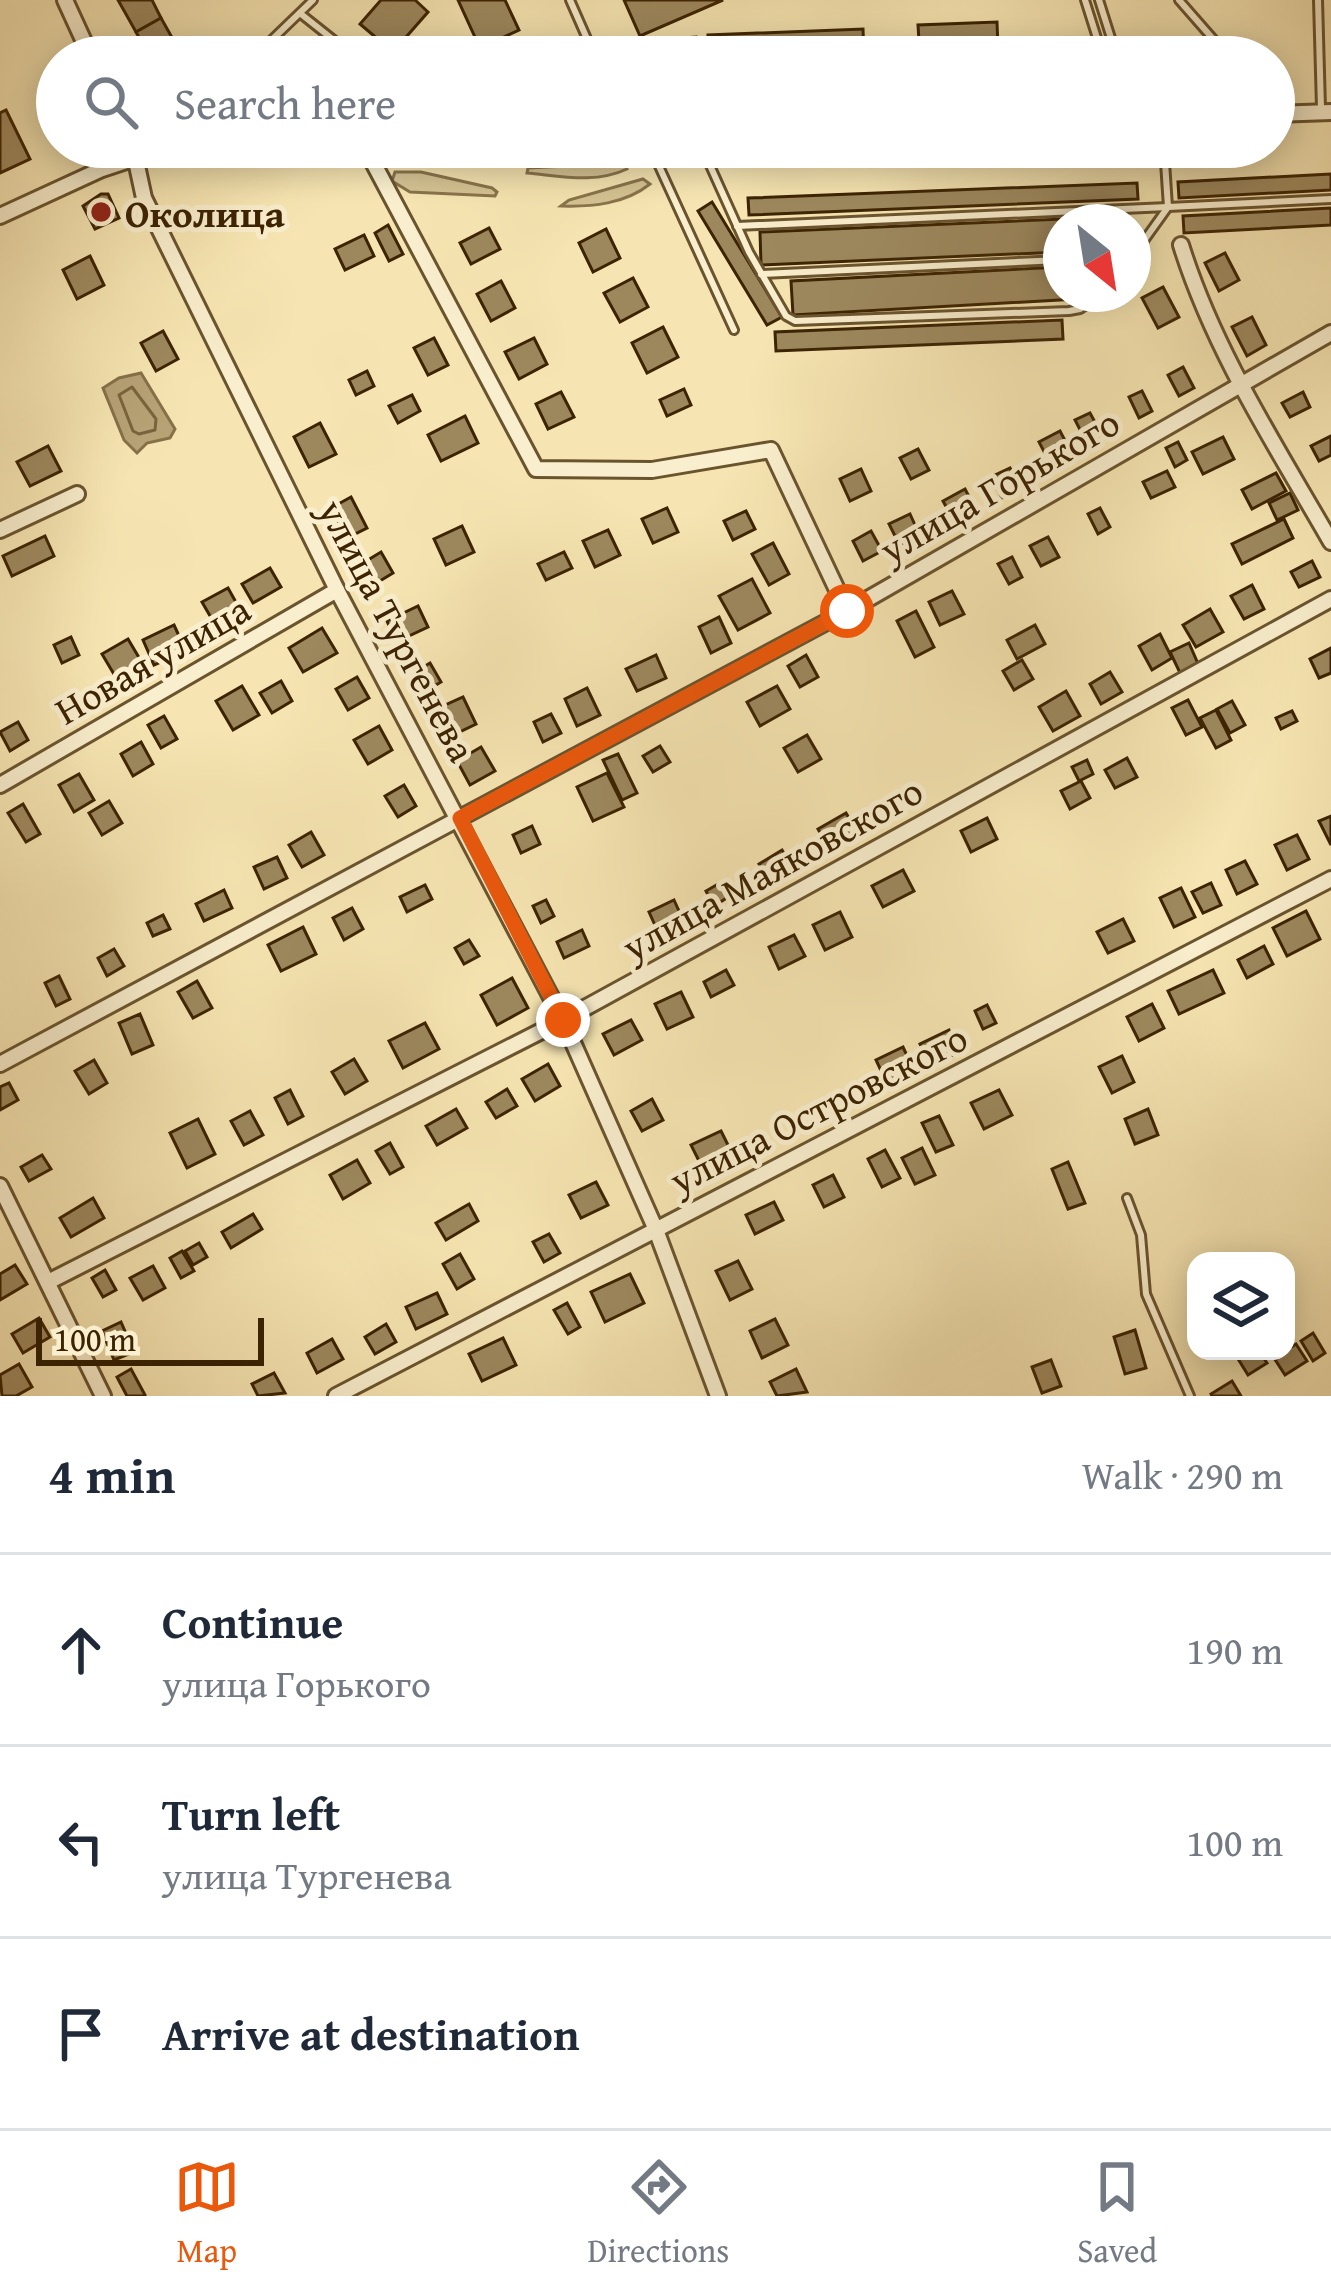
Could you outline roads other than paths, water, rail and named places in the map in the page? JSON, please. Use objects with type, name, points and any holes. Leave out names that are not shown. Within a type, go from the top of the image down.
[{"type":"street","points":[[64,0],[81,36]]},
{"type":"street","points":[[1295,113],[1326,112]]},
{"type":"street","points":[[0,216],[106,168]]},
{"type":"street","name":"улица Тургенева","points":[[144,168],[144,198],[337,590],[563,1020],[656,1230],[718,1396]]},
{"type":"street","points":[[376,168],[536,469],[652,470],[771,450],[847,611]]},
{"type":"street","points":[[1180,245],[1196,294],[1241,383],[1331,542]]},
{"type":"street","name":"улица Горького","points":[[0,1064],[847,611],[1331,333]]},
{"type":"street","points":[[0,530],[77,494]]},
{"type":"street","name":"Новая улица","points":[[0,785],[337,590]]},
{"type":"street","name":"улица Маяковского","points":[[48,1282],[563,1020],[1331,599]]},
{"type":"street","name":"улица Островского","points":[[336,1396],[1331,879]]},
{"type":"street","points":[[0,1186],[103,1396]]},
{"type":"lane","points":[[276,36],[313,0]]},
{"type":"lane","points":[[570,0],[586,36]]},
{"type":"lane","points":[[1085,0],[1096,36]]},
{"type":"lane","points":[[1100,0],[1111,36]]},
{"type":"lane","points":[[1179,0],[1210,36]]},
{"type":"lane","points":[[1318,0],[1326,112]]},
{"type":"lane","points":[[300,14],[328,36]]},
{"type":"lane","points":[[660,168],[734,330]]},
{"type":"lane","points":[[714,168],[737,226],[786,316],[806,322],[1043,311]]},
{"type":"lane","points":[[1151,231],[1168,207],[1165,168]]},
{"type":"lane","points":[[737,226],[1331,199]]},
{"type":"lane","points":[[761,274],[1043,261]]},
{"type":"lane","points":[[1126,1198],[1141,1234],[1146,1294],[1190,1396]]},
{"type":"water","points":[[141,373],[175,429],[170,438],[147,443],[137,453],[124,440],[103,388]]},
{"type":"place","name":"Околица","points":[[101,212]]}]
